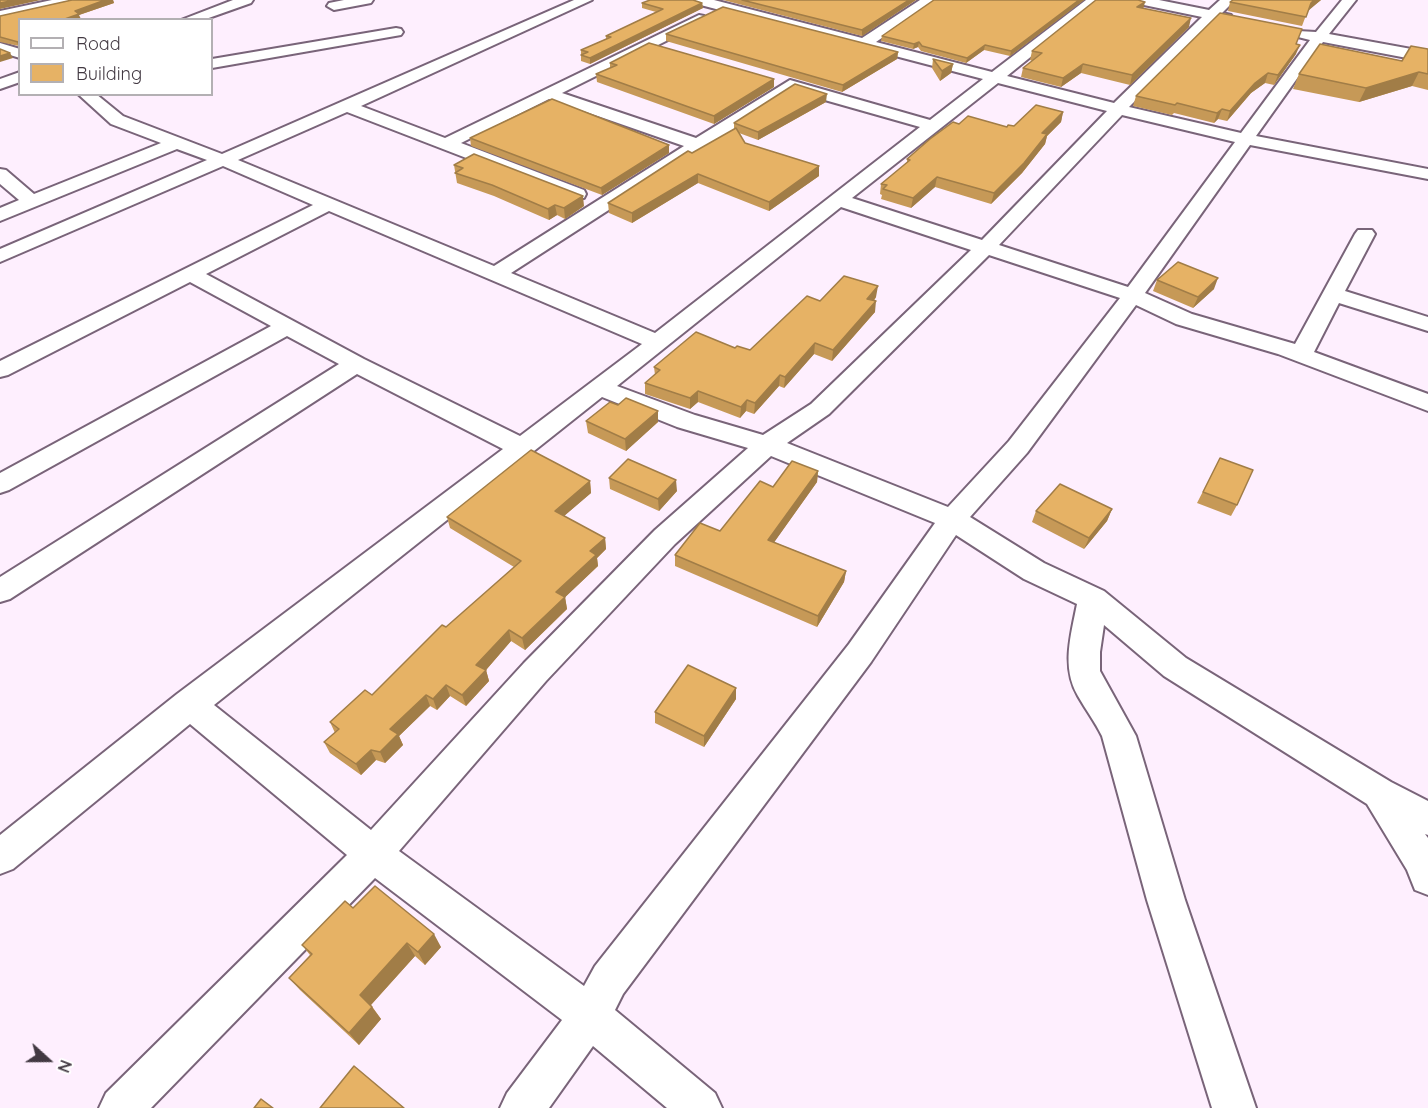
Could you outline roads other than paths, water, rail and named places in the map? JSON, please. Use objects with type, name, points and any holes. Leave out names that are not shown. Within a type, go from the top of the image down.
[{"type":"street","points":[[0,15],[72,0]]},
{"type":"street","points":[[194,18],[246,0]]},
{"type":"street","points":[[334,6],[366,0]]},
{"type":"street","points":[[0,256],[585,0]]},
{"type":"street","points":[[698,0],[1117,109],[1246,139],[1428,174]]},
{"type":"street","points":[[909,0],[927,2]]},
{"type":"street","points":[[0,857],[189,704],[520,447],[600,388],[931,125],[1094,0]]},
{"type":"street","points":[[1139,0],[1226,12]]},
{"type":"street","points":[[522,1108],[590,1016],[609,980],[860,653],[952,519],[1018,447],[1133,295],[1319,37],[1349,0]]},
{"type":"street","points":[[865,43],[927,2]]},
{"type":"street","points":[[191,4],[213,11]]},
{"type":"street","points":[[448,143],[722,6]]},
{"type":"street","points":[[121,1108],[373,854],[535,672],[665,537],[767,445],[820,409],[987,246],[1117,109],[1226,12]]},
{"type":"street","points":[[1284,30],[1428,57]]},
{"type":"street","points":[[213,64],[396,32]]},
{"type":"street","points":[[650,44],[671,51]]},
{"type":"street","points":[[0,47],[18,53]]},
{"type":"street","points":[[0,84],[18,78]]},
{"type":"street","points":[[769,79],[931,125]]},
{"type":"street","points":[[496,273],[791,85]]},
{"type":"street","points":[[550,94],[698,145]]},
{"type":"street","points":[[88,96],[117,120],[223,160],[657,342]]},
{"type":"street","points":[[347,106],[604,204]]},
{"type":"street","points":[[0,215],[176,143]]},
{"type":"street","points":[[0,174],[32,202]]},
{"type":"street","points":[[838,200],[987,246],[1133,295],[1184,319],[1301,354],[1428,403]]},
{"type":"street","points":[[0,370],[329,204]]},
{"type":"street","points":[[1301,354],[1365,234]]},
{"type":"street","points":[[191,274],[356,364],[520,447]]},
{"type":"street","points":[[1334,294],[1428,324]]},
{"type":"street","points":[[0,484],[288,326]]},
{"type":"street","points":[[0,591],[356,364]]},
{"type":"street","points":[[600,388],[686,421],[767,445],[952,519],[1034,571],[1093,599],[1175,667],[1379,794],[1428,819]]},
{"type":"street","points":[[1093,599],[1084,652],[1084,671],[1090,688],[1104,706],[1119,736],[1166,900],[1233,1108]]},
{"type":"street","points":[[189,704],[373,854],[590,1016],[700,1108]]},
{"type":"street","points":[[1379,794],[1421,860],[1428,877]]}]
